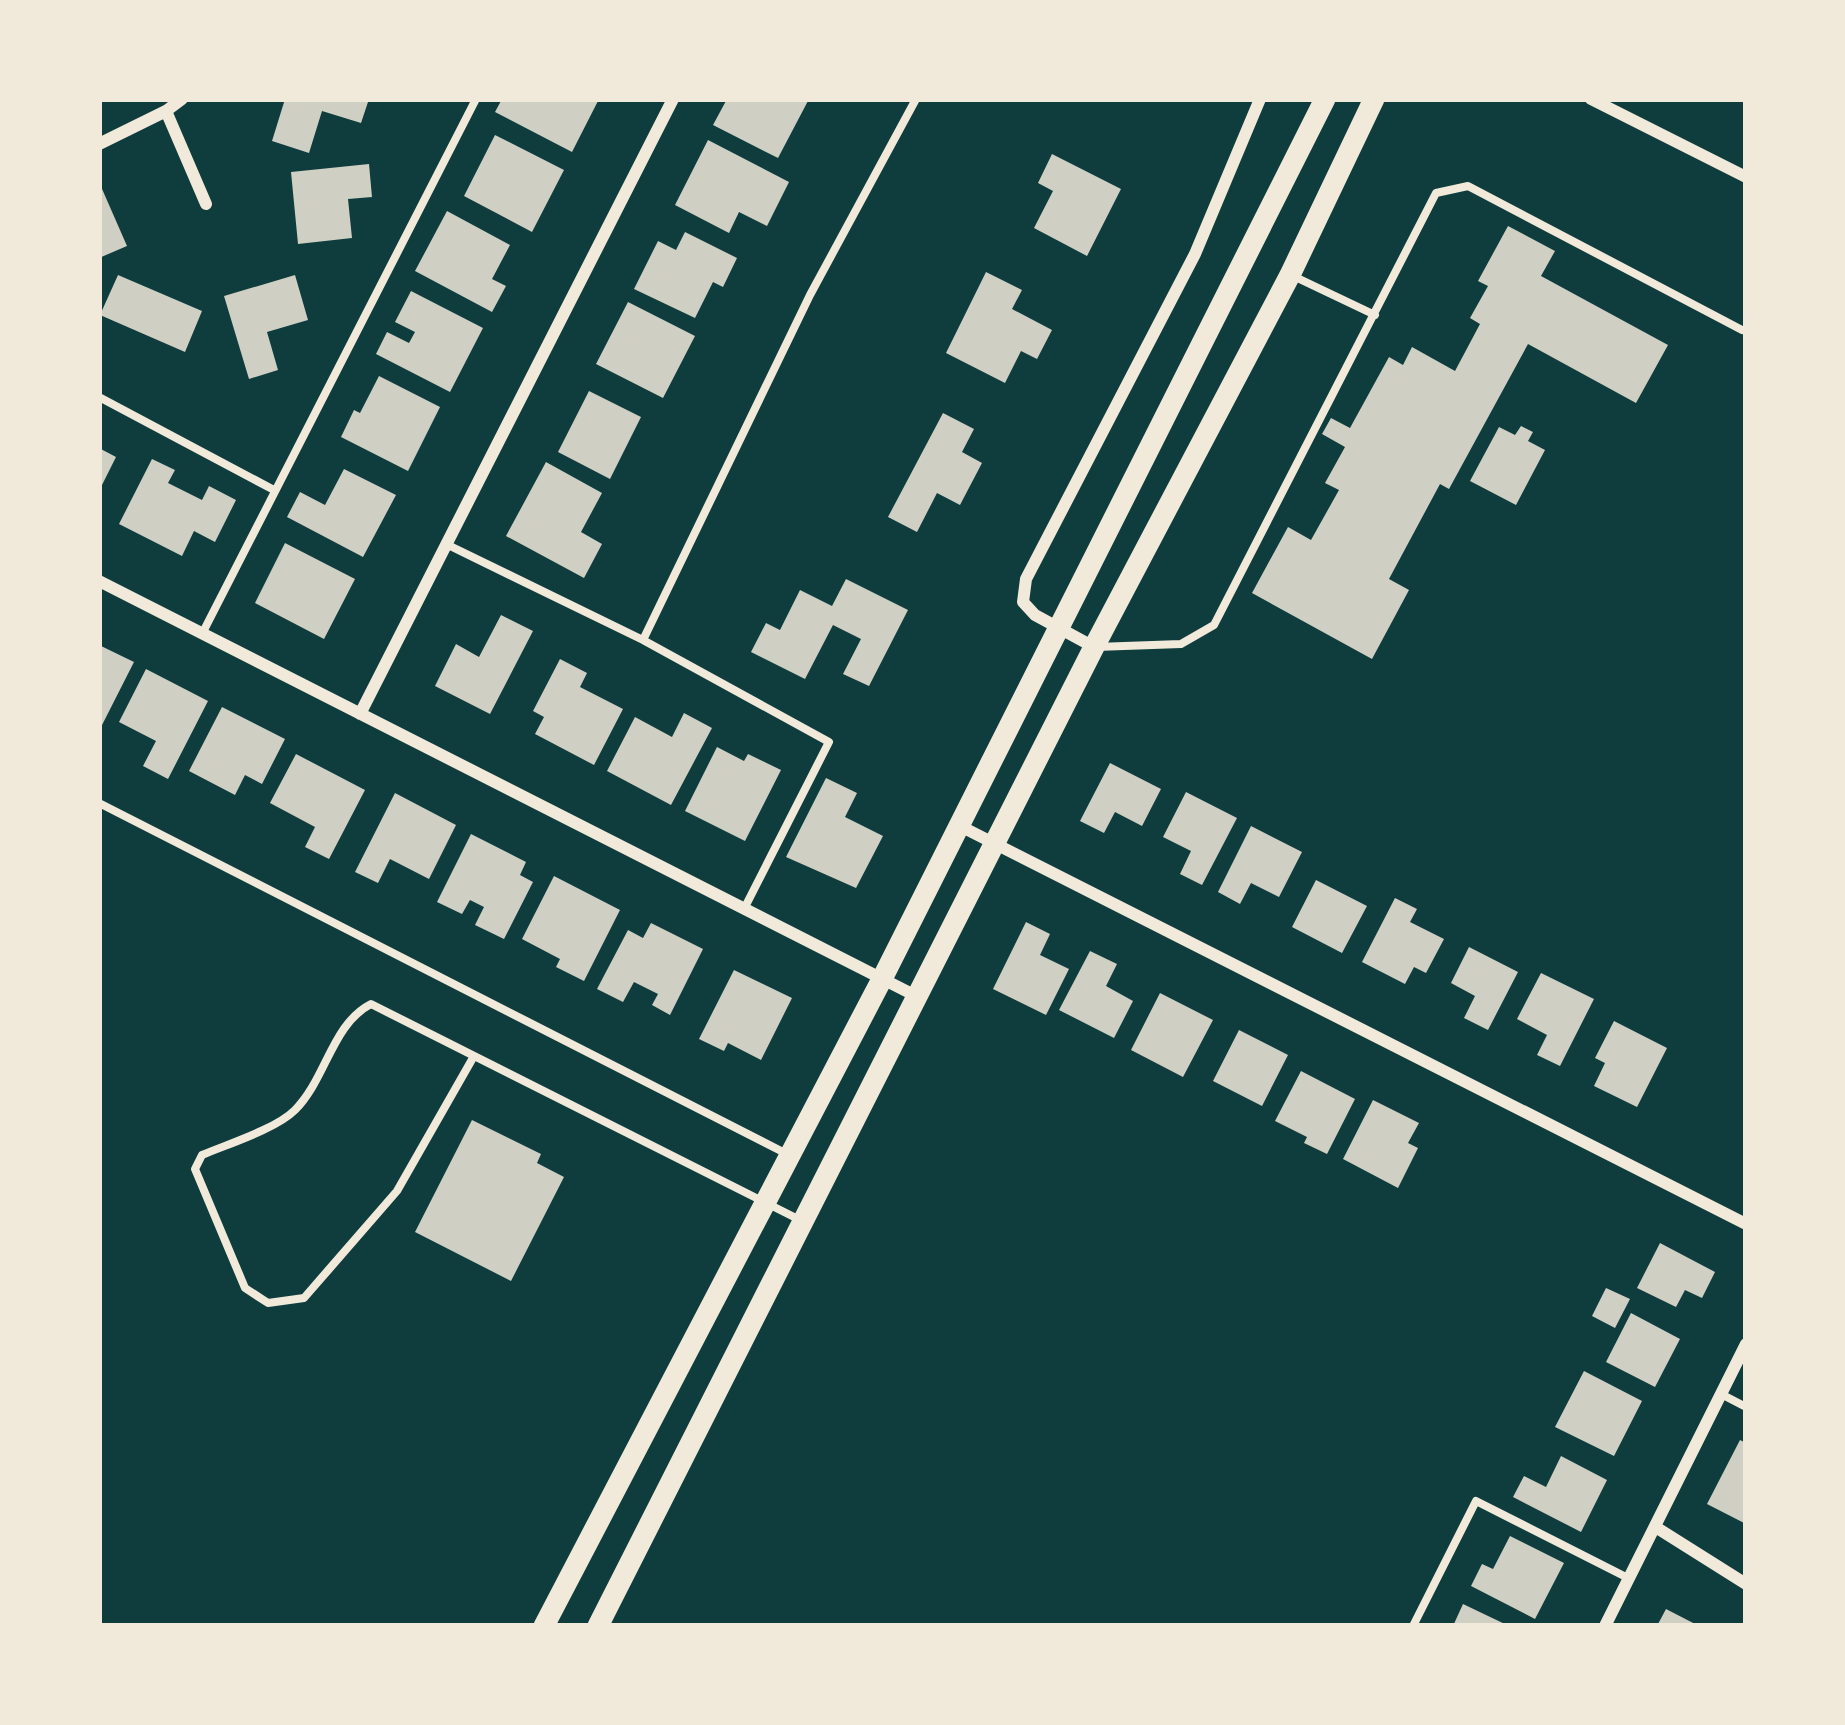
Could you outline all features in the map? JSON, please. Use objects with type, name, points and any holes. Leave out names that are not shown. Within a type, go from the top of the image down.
[{"type":"main road","points":[[544,1626],[882,979],[1325,99]]},
{"type":"main road","points":[[598,1626],[1094,647],[1290,274],[1374,99]]},
{"type":"street","points":[[99,144],[182,99]]},
{"type":"street","points":[[360,714],[673,99]]},
{"type":"street","points":[[1094,647],[1035,615],[1023,602],[1026,579],[1195,254],[1260,99]]},
{"type":"street","points":[[1591,99],[1746,177]]},
{"type":"street","points":[[166,111],[206,203]]},
{"type":"street","points":[[99,580],[918,997]]},
{"type":"street","points":[[960,826],[1746,1224]]},
{"type":"street","points":[[1604,1626],[1746,1344]]},
{"type":"street","points":[[1657,1528],[1746,1584]]},
{"type":"lane","points":[[202,636],[476,99]]},
{"type":"lane","points":[[643,640],[810,295],[916,99]]},
{"type":"lane","points":[[1094,647],[1180,644],[1214,625],[1436,193],[1468,186],[1742,330]]},
{"type":"lane","points":[[1290,274],[1375,315]]},
{"type":"lane","points":[[99,397],[274,490]]},
{"type":"lane","points":[[446,544],[643,640],[829,742],[744,909]]},
{"type":"lane","points":[[99,802],[791,1156]]},
{"type":"lane","points":[[474,1056],[397,1191],[304,1298],[268,1303],[245,1288],[195,1169],[202,1155],[290,1115],[306,1097],[353,1013],[371,1004],[803,1222]]},
{"type":"lane","points":[[1721,1394],[1746,1407]]},
{"type":"lane","points":[[1413,1626],[1476,1501],[1629,1579]]},
{"type":"building","points":[[285,99],[369,99],[361,123],[322,111],[309,153],[272,141]]},
{"type":"building","points":[[502,99],[599,99],[572,152],[495,112]]},
{"type":"building","points":[[727,99],[809,99],[778,158],[713,125]]},
{"type":"building","points":[[495,135],[564,170],[532,232],[464,196]]},
{"type":"building","points":[[708,140],[789,182],[767,226],[739,212],[729,233],[675,205]]},
{"type":"building","points":[[1052,154],[1121,189],[1087,256],[1034,228],[1053,191],[1038,183]]},
{"type":"building","points":[[369,164],[372,197],[348,199],[352,238],[298,244],[291,172]]},
{"type":"building","points":[[99,182],[127,246],[99,258]]},
{"type":"building","points":[[447,211],[510,245],[492,279],[506,286],[492,312],[415,271]]},
{"type":"building","points":[[1508,226],[1555,251],[1541,276],[1668,345],[1636,403],[1528,344],[1449,489],[1440,484],[1389,579],[1409,590],[1372,659],[1252,593],[1288,527],[1311,540],[1339,490],[1325,483],[1345,447],[1322,434],[1331,418],[1350,428],[1389,357],[1403,365],[1412,347],[1455,371],[1480,324],[1470,318],[1488,286],[1478,281]]},
{"type":"building","points":[[685,232],[737,258],[723,287],[713,282],[695,318],[634,289],[658,241],[676,250]]},
{"type":"building","points":[[986,272],[1022,290],[1012,309],[1052,330],[1037,359],[1021,351],[1005,383],[946,353]]},
{"type":"building","points":[[118,275],[202,311],[185,352],[100,315]]},
{"type":"building","points":[[295,275],[308,320],[267,332],[278,370],[249,379],[224,296]]},
{"type":"building","points":[[411,291],[483,328],[450,392],[376,354],[387,332],[409,343],[415,332],[395,322]]},
{"type":"building","points":[[628,302],[695,336],[663,398],[596,364]]},
{"type":"building","points":[[379,376],[440,407],[408,471],[341,437]]},
{"type":"building","points":[[589,391],[641,417],[610,479],[558,452]]},
{"type":"building","points":[[943,413],[974,429],[962,452],[982,463],[960,505],[937,493],[917,532],[888,517]]},
{"type":"building","points":[[1521,426],[1533,432],[1528,441],[1545,450],[1516,505],[1470,481],[1499,427],[1515,435]]},
{"type":"building","points":[[99,448],[116,457],[99,491]]},
{"type":"building","points":[[152,459],[175,470],[168,483],[202,500],[209,486],[236,500],[215,542],[194,531],[182,556],[119,524]]},
{"type":"building","points":[[546,462],[602,493],[581,532],[602,544],[584,578],[506,536]]},
{"type":"building","points":[[344,469],[396,495],[363,557],[287,517],[300,492],[325,505]]},
{"type":"building","points":[[285,543],[355,579],[324,639],[255,603]]},
{"type":"building","points":[[846,579],[908,610],[869,686],[843,674],[861,639],[833,625],[805,679],[751,652],[766,623],[780,630],[800,590],[832,606]]},
{"type":"building","points":[[501,615],[533,631],[490,714],[435,686],[456,644],[479,657]]},
{"type":"building","points":[[99,645],[134,662],[99,731]]},
{"type":"building","points":[[560,659],[587,673],[580,687],[623,709],[594,765],[535,734],[544,717],[533,711]]},
{"type":"building","points":[[146,669],[208,701],[168,779],[143,766],[156,741],[119,722]]},
{"type":"building","points":[[222,707],[285,739],[262,784],[245,775],[235,795],[189,771]]},
{"type":"building","points":[[684,713],[712,728],[671,805],[607,771],[635,717],[672,737]]},
{"type":"building","points":[[717,747],[744,761],[748,754],[781,770],[745,841],[685,811]]},
{"type":"building","points":[[296,754],[365,790],[329,859],[305,847],[315,827],[270,803]]},
{"type":"building","points":[[1110,763],[1161,789],[1142,826],[1115,812],[1104,833],[1080,821]]},
{"type":"building","points":[[826,778],[857,793],[845,817],[883,836],[856,888],[786,857]]},
{"type":"building","points":[[1186,792],[1237,818],[1202,885],[1180,874],[1191,851],[1163,837]]},
{"type":"building","points":[[395,793],[456,825],[429,879],[390,859],[378,883],[355,872]]},
{"type":"building","points":[[1251,826],[1302,852],[1279,897],[1251,883],[1240,904],[1218,892]]},
{"type":"building","points":[[471,834],[526,862],[520,875],[533,882],[504,939],[475,925],[484,907],[470,900],[462,914],[437,902]]},
{"type":"building","points":[[554,876],[620,910],[584,981],[556,967],[560,959],[522,939]]},
{"type":"building","points":[[1316,880],[1367,906],[1342,953],[1292,927]]},
{"type":"building","points":[[1395,898],[1417,909],[1410,922],[1444,939],[1426,973],[1414,967],[1405,984],[1362,962]]},
{"type":"building","points":[[1026,922],[1050,934],[1040,955],[1069,969],[1046,1015],[993,989]]},
{"type":"building","points":[[651,923],[703,949],[670,1015],[652,1005],[658,994],[634,982],[623,1002],[597,989],[628,930],[643,938]]},
{"type":"building","points":[[1469,947],[1518,972],[1488,1030],[1464,1018],[1475,996],[1451,983]]},
{"type":"building","points":[[1090,951],[1117,964],[1106,986],[1133,1001],[1114,1038],[1059,1010]]},
{"type":"building","points":[[734,970],[792,998],[761,1060],[728,1043],[724,1051],[699,1039]]},
{"type":"building","points":[[1541,973],[1594,999],[1560,1066],[1537,1055],[1547,1035],[1517,1019]]},
{"type":"building","points":[[1160,993],[1213,1020],[1183,1077],[1131,1050]]},
{"type":"building","points":[[1614,1021],[1667,1048],[1637,1107],[1594,1086],[1605,1063],[1595,1058]]},
{"type":"building","points":[[1239,1030],[1288,1055],[1262,1106],[1213,1081]]},
{"type":"building","points":[[1301,1071],[1355,1099],[1327,1154],[1304,1143],[1307,1137],[1275,1121]]},
{"type":"building","points":[[1373,1100],[1419,1123],[1408,1143],[1418,1148],[1398,1188],[1343,1159]]},
{"type":"building","points":[[472,1120],[541,1154],[537,1163],[564,1177],[511,1281],[415,1232]]},
{"type":"building","points":[[1660,1243],[1715,1272],[1702,1298],[1685,1290],[1676,1307],[1637,1288]]},
{"type":"building","points":[[1606,1288],[1630,1299],[1615,1328],[1592,1316]]},
{"type":"building","points":[[1631,1313],[1680,1339],[1655,1387],[1606,1362]]},
{"type":"building","points":[[1584,1371],[1642,1401],[1614,1456],[1555,1427]]},
{"type":"building","points":[[1740,1440],[1746,1443],[1746,1524],[1707,1504]]},
{"type":"building","points":[[1561,1456],[1607,1480],[1581,1532],[1513,1497],[1524,1476],[1546,1487]]},
{"type":"building","points":[[1510,1536],[1564,1563],[1535,1619],[1471,1586],[1482,1564],[1493,1569]]},
{"type":"building","points":[[1463,1604],[1509,1626],[1453,1626]]},
{"type":"building","points":[[1666,1609],[1699,1626],[1657,1626]]}]
